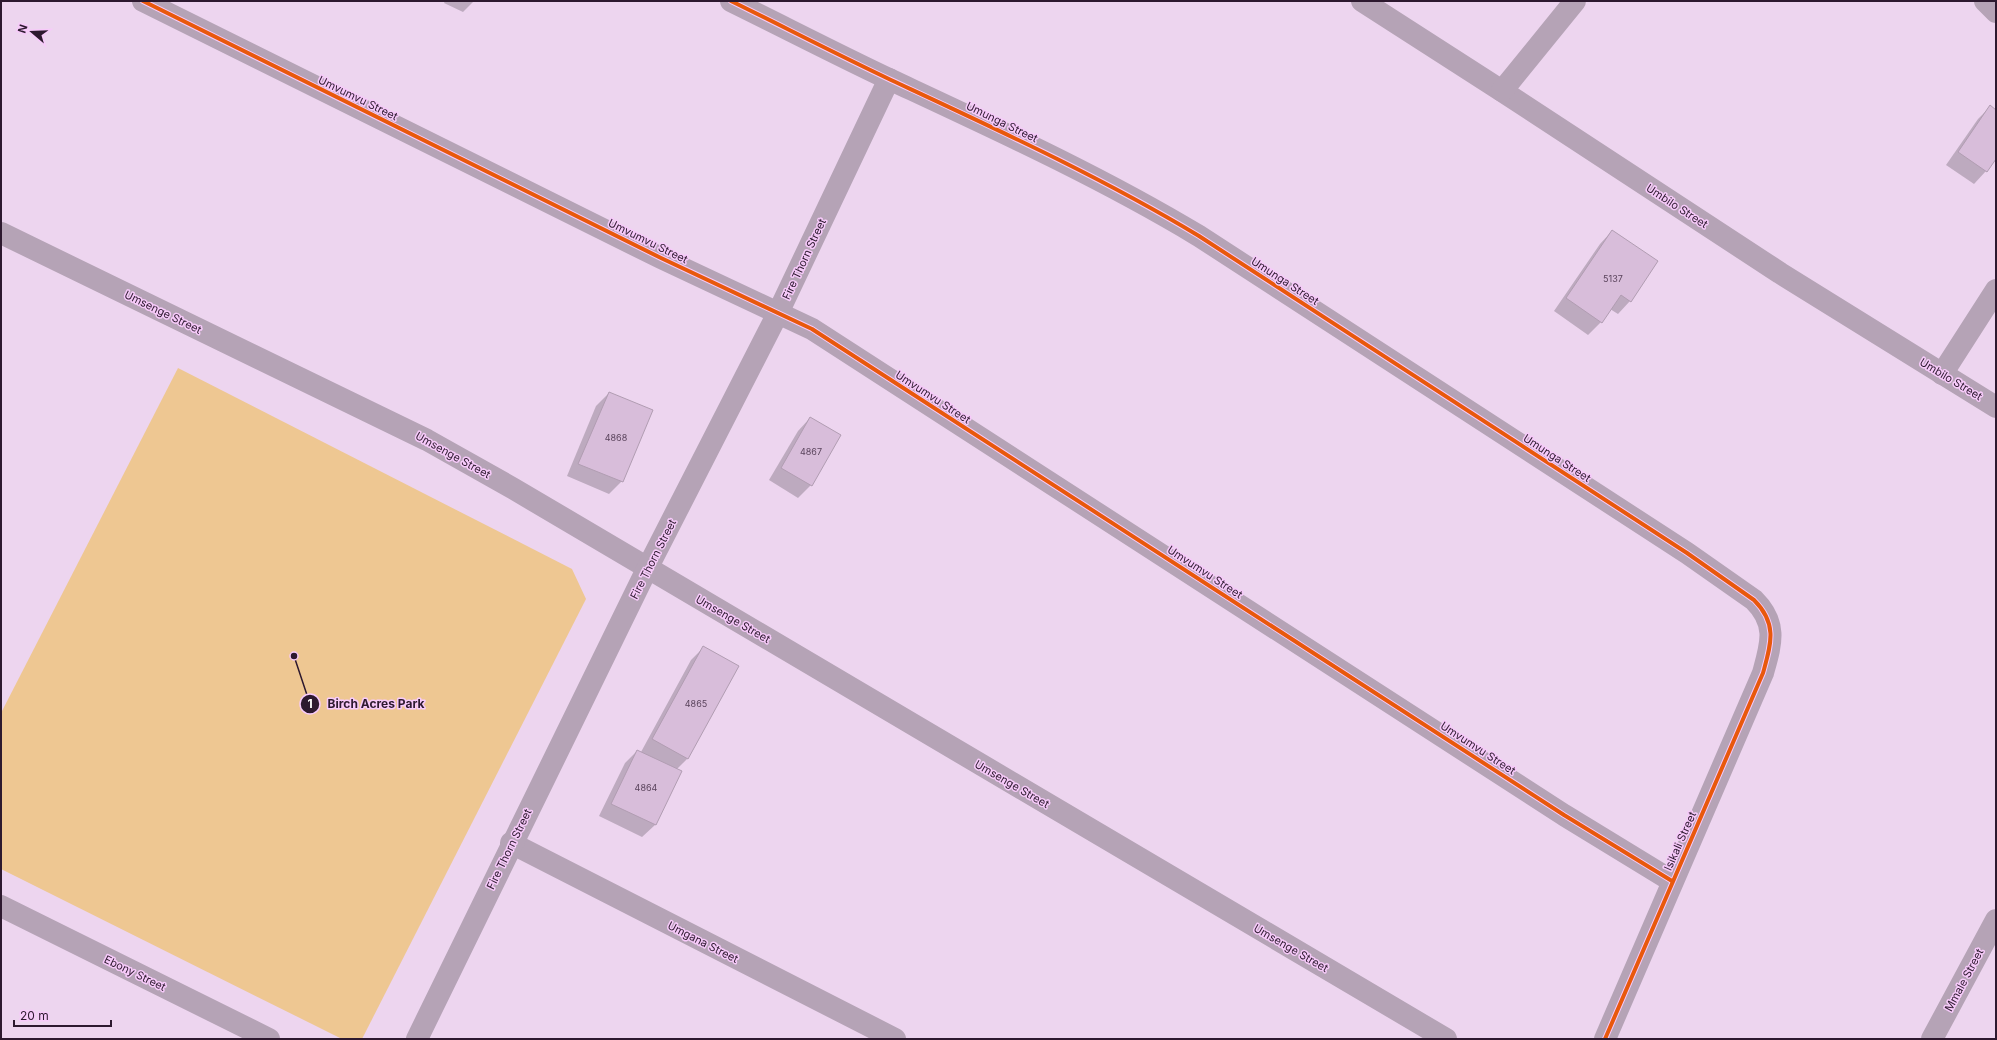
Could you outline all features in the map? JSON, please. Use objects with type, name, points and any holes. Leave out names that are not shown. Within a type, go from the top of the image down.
[{"type":"street","name":"Umvumvu Street","points":[[143,1],[661,258],[822,335],[1564,815],[1672,881]]},
{"type":"street","name":"Umunga Street","points":[[731,1],[1128,194],[1206,241],[1680,549],[1754,600],[1762,608],[1770,626],[1770,648]]},
{"type":"street","name":"Umbilo Street","points":[[1362,1],[1502,90],[1774,269],[1996,407]]},
{"type":"street","points":[[1502,90],[1575,1]]},
{"type":"street","points":[[1985,1],[1996,12]]},
{"type":"street","name":"Fire Thorn Street","points":[[417,1039],[511,844],[647,569],[778,313],[889,79]]},
{"type":"street","name":"Umsenge Street","points":[[1,233],[427,440],[514,489],[647,569],[1446,1039]]},
{"type":"street","points":[[1942,374],[1996,290]]},
{"type":"street","name":"Isikali Street","points":[[1605,1039],[1763,673],[1770,648]]},
{"type":"street","name":"Umgana Street","points":[[511,844],[895,1039]]},
{"type":"street","name":"Ebony Street","points":[[1,906],[269,1039]]},
{"type":"street","name":"Mmale Street","points":[[1932,1039],[1996,920]]},
{"type":"shaded area","points":[[178,368],[572,569],[586,599],[362,1039],[342,1039],[1,869],[1,713]]},
{"type":"building","points":[[1990,105],[1996,110],[1996,159],[1987,172],[1958,152]]},
{"type":"building","points":[[1612,230],[1658,261],[1631,302],[1621,295],[1602,323],[1566,298]]},
{"type":"building","points":[[609,392],[653,410],[623,482],[578,464]]},
{"type":"building","points":[[810,417],[841,435],[812,486],[781,468]]},
{"type":"building","points":[[703,646],[739,666],[688,759],[652,739]]},
{"type":"building","points":[[637,750],[682,771],[656,825],[611,804]]},
{"type":"cycle path","points":[[143,1],[661,258],[812,329],[1564,815],[1672,881]]},
{"type":"cycle path","points":[[731,1],[871,70],[1048,154],[1162,214],[1199,236],[1687,553],[1754,600],[1762,609],[1770,626],[1770,643],[1763,673],[1605,1039]]},
{"type":"place","name":"Birch Acres Park","points":[[294,656]]}]
